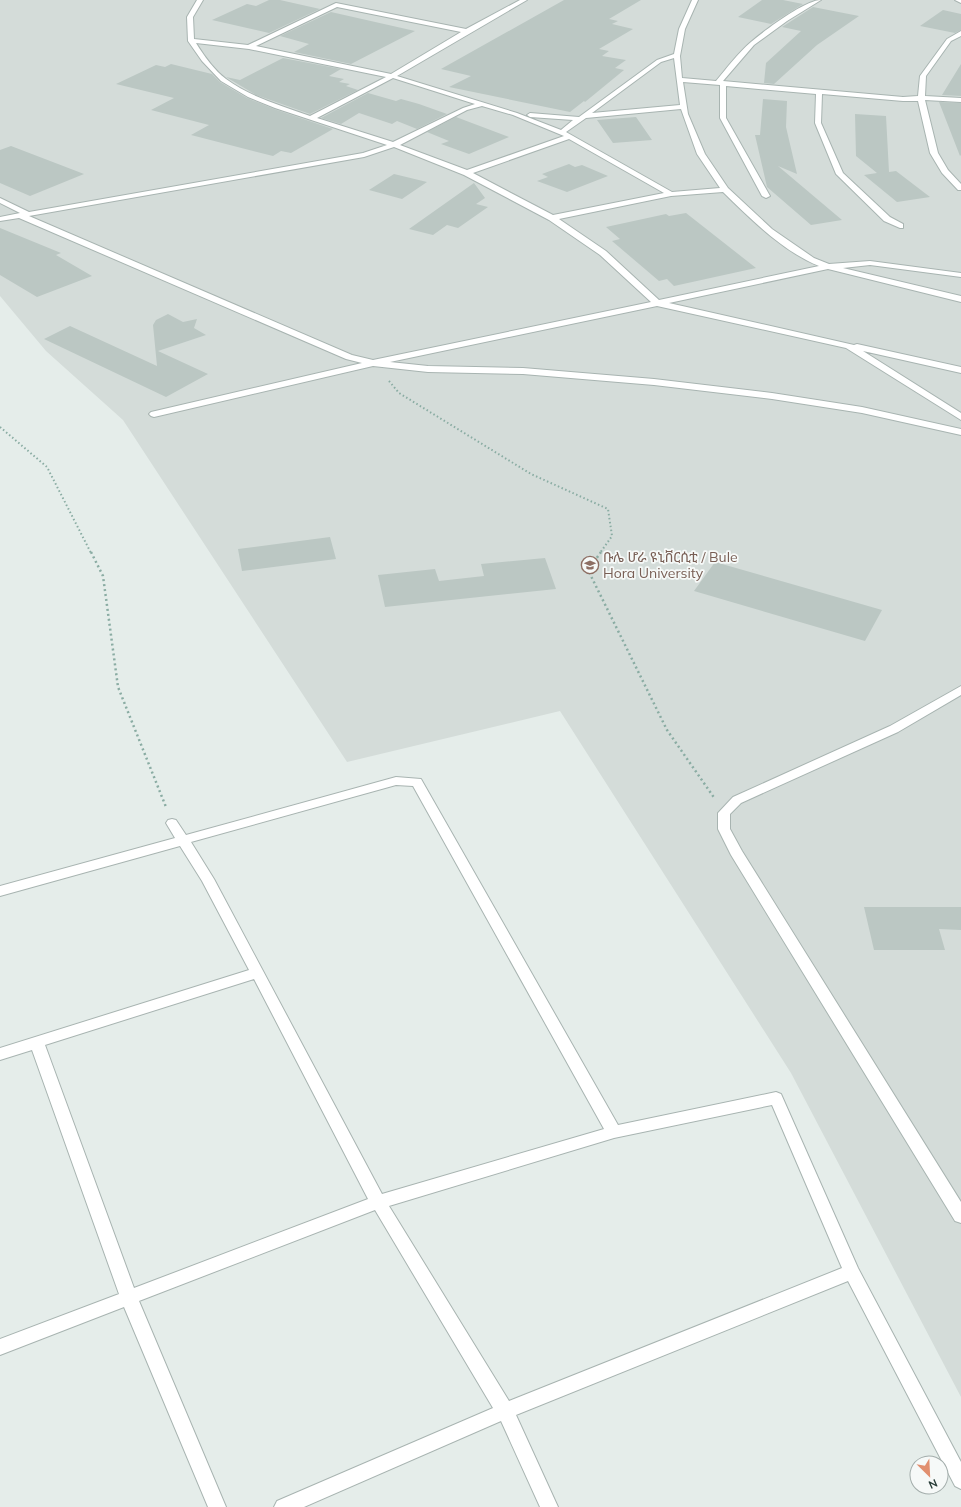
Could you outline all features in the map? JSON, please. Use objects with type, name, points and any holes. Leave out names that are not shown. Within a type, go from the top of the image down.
[{"type":"street","points":[[200,0],[190,16],[191,41],[204,60],[223,80],[250,96],[394,145],[467,172],[552,218],[603,254],[657,303],[961,370]]},
{"type":"street","points":[[311,118],[392,76],[467,31],[524,0]]},
{"type":"street","points":[[695,0],[682,29],[677,56],[683,107],[701,154],[725,190],[769,231],[811,260],[828,267],[961,299]]},
{"type":"street","points":[[766,196],[723,118],[720,83],[752,44],[818,0]]},
{"type":"street","points":[[249,47],[336,5],[467,31]]},
{"type":"street","points":[[961,33],[949,40],[923,76],[921,99],[934,154],[945,171],[961,188]]},
{"type":"street","points":[[191,41],[249,47],[392,76],[515,114],[570,136],[671,194]]},
{"type":"street","points":[[562,132],[659,61],[677,56]]},
{"type":"street","points":[[679,80],[902,99],[961,100]]},
{"type":"street","points":[[819,91],[818,123],[840,174],[887,219],[900,226]]},
{"type":"street","points":[[0,219],[364,156],[394,145],[464,109],[482,104]]},
{"type":"street","points":[[515,114],[583,117],[683,107]]},
{"type":"street","points":[[467,172],[570,136]]},
{"type":"street","points":[[552,218],[671,194],[725,190]]},
{"type":"street","points":[[0,200],[24,215],[349,357],[373,363],[428,369],[523,371],[654,382],[772,396],[862,410],[961,432]]},
{"type":"street","points":[[154,414],[373,363],[828,267],[870,263],[961,275]]},
{"type":"street","points":[[849,346],[961,417]]},
{"type":"street","points":[[961,690],[894,730],[737,800],[724,813],[724,829],[736,852],[961,1216]]},
{"type":"street","points":[[0,891],[396,781],[417,782],[614,1132]]},
{"type":"street","points":[[172,823],[208,879],[378,1202],[505,1411],[549,1507]]},
{"type":"street","points":[[0,1054],[257,973]]},
{"type":"street","points":[[37,1042],[129,1298],[217,1507]]},
{"type":"street","points":[[0,1347],[378,1202],[614,1132],[776,1098],[852,1272],[961,1480]]},
{"type":"street","points":[[283,1507],[505,1411],[852,1272]]},
{"type":"path","points":[[373,363],[399,393],[530,474],[608,509],[612,536],[588,570],[667,730],[724,813]]},
{"type":"path","points":[[0,427],[47,467],[103,576],[118,687],[172,823]]},
{"type":"shaded area","name":"ቡሌ ሆራ ዩኒቨርሲቲ / Bule Hora University","points":[[0,0],[961,0],[961,1397],[791,1073],[560,711],[347,762],[123,420],[46,351],[0,296]]},
{"type":"building","points":[[269,0],[280,0],[320,9],[269,33],[212,20],[247,4],[256,6]]},
{"type":"building","points":[[564,0],[641,0],[609,19],[618,21],[612,24],[633,29],[599,49],[609,51],[602,56],[626,60],[615,68],[624,70],[585,102],[584,101],[570,112],[449,87],[471,76],[441,69]]},
{"type":"building","points":[[762,0],[783,0],[803,4],[771,24],[738,17]]},
{"type":"building","points":[[813,7],[859,16],[817,45],[774,84],[764,83],[766,63],[801,31],[782,27]]},
{"type":"building","points":[[943,10],[961,14],[961,30],[955,33],[920,26]]},
{"type":"building","points":[[331,12],[415,31],[351,64],[294,52],[309,44],[280,36]]},
{"type":"building","points":[[283,58],[341,69],[329,76],[344,79],[339,82],[350,84],[346,86],[358,90],[310,114],[256,95],[226,77],[240,80]]},
{"type":"building","points":[[171,64],[212,74],[220,82],[247,98],[333,129],[291,153],[281,151],[273,156],[191,135],[209,125],[151,110],[174,98],[116,84],[156,65],[165,67]]},
{"type":"building","points":[[961,64],[961,96],[942,95]]},
{"type":"building","points":[[368,93],[396,101],[401,99],[447,114],[417,129],[397,121],[392,124],[359,113],[341,124],[321,118]]},
{"type":"building","points":[[763,99],[787,101],[786,127],[797,174],[778,166],[842,220],[811,225],[767,187],[755,135],[760,135]]},
{"type":"building","points":[[939,102],[961,103],[960,156]]},
{"type":"building","points":[[855,114],[886,116],[889,172],[896,171],[930,197],[897,202],[864,175],[877,173],[856,156]]},
{"type":"building","points":[[456,117],[509,137],[469,154],[441,144],[449,141],[427,132]]},
{"type":"building","points":[[636,117],[652,140],[613,143],[597,120]]},
{"type":"building","points":[[11,146],[84,174],[30,196],[0,183],[0,150]]},
{"type":"building","points":[[569,164],[575,167],[582,165],[608,176],[567,192],[537,181],[548,177],[542,174]]},
{"type":"building","points":[[394,174],[427,182],[402,199],[369,190]]},
{"type":"building","points":[[474,183],[485,198],[476,204],[488,207],[458,228],[447,225],[433,235],[409,229]]},
{"type":"building","points":[[686,213],[756,268],[674,286],[667,279],[659,281],[612,241],[620,239],[606,227],[666,214],[669,216]]},
{"type":"building","points":[[0,228],[61,253],[56,255],[92,276],[37,297],[0,275]]},
{"type":"building","points":[[168,314],[183,322],[197,319],[194,328],[206,335],[158,351],[208,374],[166,397],[44,339],[70,326],[157,366],[153,325],[156,320]]},
{"type":"building","points":[[330,537],[336,559],[242,571],[238,549]]},
{"type":"building","points":[[545,558],[556,589],[385,607],[378,575],[435,569],[439,581],[484,576],[481,564]]},
{"type":"building","points":[[715,562],[882,610],[865,641],[694,591]]},
{"type":"building","points":[[864,907],[961,907],[961,930],[939,929],[945,950],[874,950]]},
{"type":"place","name":"ቡሌ ሆራ ዩኒቨርሲቲ / Bule Hora University","points":[[590,565]]}]
